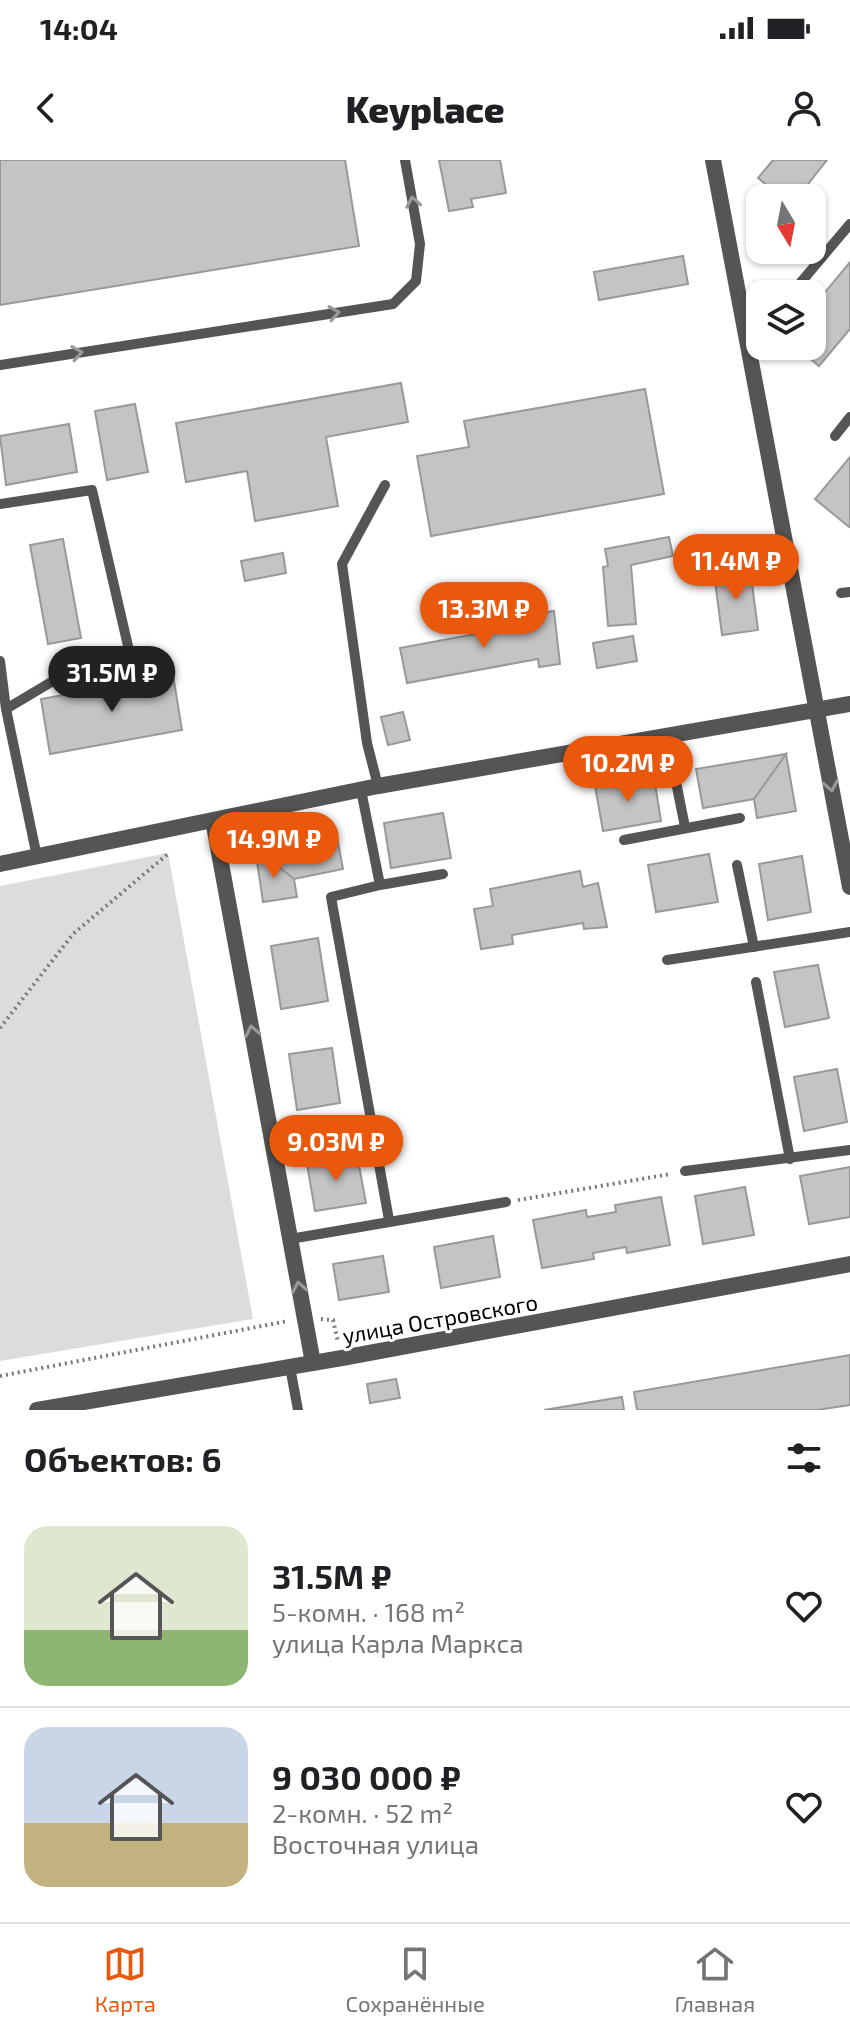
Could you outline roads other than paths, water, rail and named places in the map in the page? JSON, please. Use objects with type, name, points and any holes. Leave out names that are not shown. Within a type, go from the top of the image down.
[{"type":"street","points":[[713,160],[850,887]]},
{"type":"street","points":[[0,864],[370,788],[850,704]]},
{"type":"street","points":[[213,820],[313,1363]]},
{"type":"street","name":"улица Островского","points":[[37,1410],[342,1358],[850,1264]]},
{"type":"lane","points":[[0,365],[393,304],[416,281],[420,244],[405,160]]},
{"type":"lane","points":[[803,280],[850,224]]},
{"type":"lane","points":[[835,436],[850,417]]},
{"type":"lane","points":[[380,885],[367,743],[342,564],[385,485]]},
{"type":"lane","points":[[0,504],[92,490],[131,659],[53,681],[6,709]]},
{"type":"lane","points":[[0,661],[6,709],[37,857]]},
{"type":"lane","points":[[667,737],[685,827]]},
{"type":"lane","points":[[624,840],[740,818]]},
{"type":"lane","points":[[737,865],[754,947]]},
{"type":"lane","points":[[389,1220],[331,897],[443,874]]},
{"type":"lane","points":[[667,960],[850,932]]},
{"type":"lane","points":[[756,982],[790,1159]]},
{"type":"lane","points":[[685,1171],[850,1150]]},
{"type":"lane","points":[[290,1239],[506,1202]]},
{"type":"lane","points":[[290,1367],[298,1410]]}]
